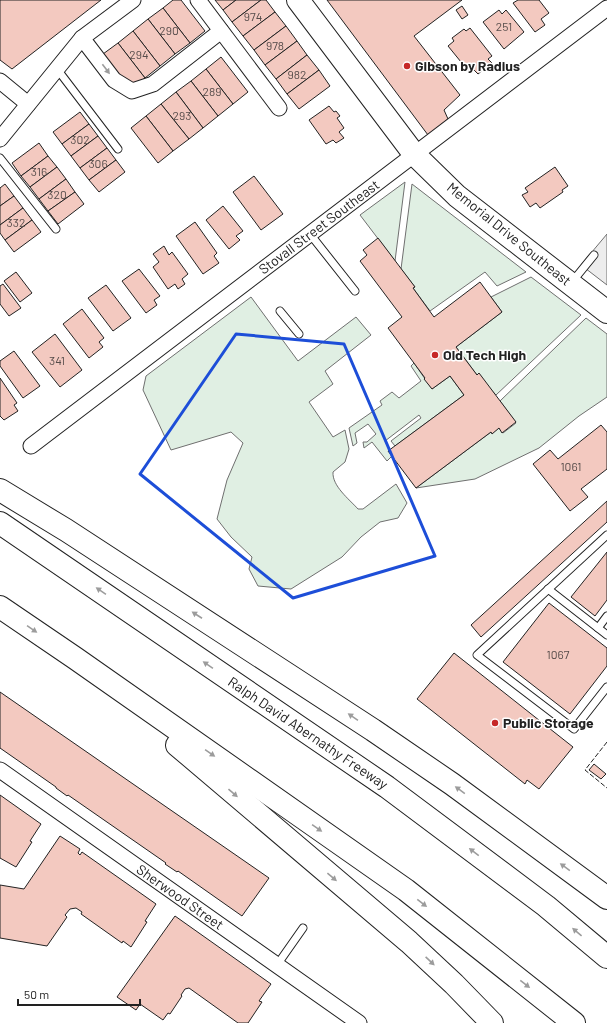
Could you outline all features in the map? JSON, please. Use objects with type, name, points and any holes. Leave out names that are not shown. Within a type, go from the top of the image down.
[{"type":"main road","name":"Memorial Drive Southeast","points":[[298,0],[414,154],[457,196],[570,284],[606,309]]},
{"type":"main road","points":[[0,490],[73,534],[361,722],[458,788],[607,898]]},
{"type":"main road","name":"Ralph David Abernathy Freeway","points":[[0,522],[387,787],[546,906],[607,957]]},
{"type":"main road","points":[[0,607],[406,890],[574,1023]]},
{"type":"main road","points":[[75,658],[409,942],[454,984],[492,1023]]},
{"type":"street","points":[[0,139],[82,38],[133,0]]},
{"type":"street","points":[[198,0],[279,108]]},
{"type":"street","name":"Stovall Street Southeast","points":[[31,446],[607,8]]},
{"type":"street","points":[[82,38],[114,80],[132,91],[153,84],[222,31]]},
{"type":"street","points":[[0,81],[28,104]]},
{"type":"street","name":"Sherwood Street","points":[[0,770],[359,1023]]},
{"type":"lane","points":[[57,69],[118,148]]},
{"type":"lane","points":[[0,158],[56,229]]},
{"type":"lane","points":[[310,233],[355,291]]},
{"type":"lane","points":[[570,284],[594,255]]},
{"type":"lane","points":[[280,311],[299,334]]},
{"type":"lane","points":[[607,535],[477,655],[574,729],[607,687]]},
{"type":"lane","points":[[548,589],[607,635]]},
{"type":"lane","points":[[598,628],[607,616]]},
{"type":"lane","points":[[277,965],[303,928]]},
{"type":"highlighted area","points":[[236,334],[344,344],[435,556],[293,598],[140,474]]},
{"type":"green space","points":[[405,182],[395,261],[360,215]]},
{"type":"green space","points":[[412,184],[526,272],[497,286],[485,272],[430,311],[413,288],[415,287],[401,269]]},
{"type":"green space","points":[[531,277],[581,315],[496,395],[477,375],[456,347],[502,312],[491,297]]},
{"type":"green space","points":[[251,297],[298,361],[356,317],[371,335],[325,371],[333,384],[309,402],[333,437],[345,430],[349,449],[345,462],[333,472],[333,477],[338,487],[346,497],[358,509],[363,509],[396,484],[407,503],[398,518],[380,522],[361,537],[342,557],[291,589],[258,586],[249,569],[252,557],[231,537],[217,519],[227,480],[243,443],[231,432],[171,450],[143,390],[146,376]]},
{"type":"green space","points":[[586,318],[607,334],[607,397],[579,416],[539,448],[475,479],[416,488],[491,432],[492,433],[499,428],[503,433],[516,423],[500,401]]},
{"type":"green space","points":[[414,363],[432,389],[450,376],[464,395],[395,446],[391,441],[421,418],[419,415],[385,441],[392,456],[387,461],[372,442],[364,448],[363,442],[367,442],[376,434],[368,424],[355,433],[357,443],[353,446],[349,428],[382,405],[380,401],[392,392],[399,398],[421,381],[411,366]]},
{"type":"shaded area","points":[[607,234],[607,285],[581,265]]},
{"type":"building","points":[[0,0],[101,0],[12,69],[0,60]]},
{"type":"building","points":[[173,0],[181,0],[205,31],[190,43],[163,8]]},
{"type":"building","points":[[215,0],[236,0],[223,10]]},
{"type":"building","points":[[236,0],[261,0],[232,22],[223,10]]},
{"type":"building","points":[[261,0],[266,0],[275,12],[243,36],[232,22]]},
{"type":"building","name":"Gibson by Radius","points":[[327,0],[462,0],[414,36],[460,95],[444,110],[448,119],[428,135]]},
{"type":"building","points":[[518,0],[539,0],[549,13],[541,19],[545,25],[535,32],[513,3]]},
{"type":"building","points":[[462,6],[468,15],[462,19],[456,10]]},
{"type":"building","points":[[163,8],[190,43],[175,54],[148,19]]},
{"type":"building","points":[[499,10],[502,14],[506,10],[524,32],[504,49],[483,22]]},
{"type":"building","points":[[275,12],[286,26],[254,50],[243,36]]},
{"type":"building","points":[[148,19],[175,54],[160,66],[133,31]]},
{"type":"building","points":[[286,26],[297,41],[265,65],[254,50]]},
{"type":"building","points":[[470,28],[492,56],[488,59],[492,63],[478,74],[474,70],[470,73],[448,46],[454,41],[452,38],[464,29],[466,31]]},
{"type":"building","points":[[133,31],[160,66],[145,78],[118,43]]},
{"type":"building","points":[[297,41],[307,55],[276,79],[265,65]]},
{"type":"building","points":[[118,43],[145,78],[131,89],[103,54]]},
{"type":"building","points":[[307,55],[319,70],[287,94],[276,79]]},
{"type":"building","points":[[221,57],[248,92],[233,104],[206,69]]},
{"type":"building","points":[[206,69],[233,104],[218,116],[191,81]]},
{"type":"building","points":[[319,70],[330,86],[299,109],[287,94]]},
{"type":"building","points":[[191,81],[218,116],[203,128],[176,92]]},
{"type":"building","points":[[176,92],[203,128],[189,139],[161,104]]},
{"type":"building","points":[[161,104],[189,139],[173,151],[146,116]]},
{"type":"building","points":[[329,106],[340,116],[337,118],[344,128],[339,132],[344,138],[336,143],[333,140],[326,144],[309,120]]},
{"type":"building","points":[[80,112],[89,124],[62,144],[53,132]]},
{"type":"building","points":[[146,116],[173,151],[158,163],[131,128]]},
{"type":"building","points":[[89,124],[98,136],[71,156],[62,144]]},
{"type":"building","points":[[98,136],[107,148],[80,168],[71,156]]},
{"type":"building","points":[[39,143],[48,156],[21,176],[12,163]]},
{"type":"building","points":[[107,148],[116,160],[89,180],[80,168]]},
{"type":"building","points":[[48,156],[57,167],[30,187],[21,176]]},
{"type":"building","points":[[116,160],[125,172],[99,192],[89,180]]},
{"type":"building","points":[[57,167],[66,179],[39,199],[30,187]]},
{"type":"building","points":[[555,167],[568,186],[562,190],[563,192],[540,208],[536,203],[530,207],[522,195],[528,192],[525,188]]},
{"type":"building","points":[[254,176],[283,214],[261,230],[233,192]]},
{"type":"building","points":[[66,179],[75,192],[48,211],[39,199]]},
{"type":"building","points":[[5,184],[14,196],[0,206],[0,188]]},
{"type":"building","points":[[75,192],[84,204],[58,224],[48,211]]},
{"type":"building","points":[[14,196],[23,208],[0,225],[0,206]]},
{"type":"building","points":[[223,206],[243,231],[236,236],[240,240],[229,249],[206,220]]},
{"type":"building","points":[[23,208],[32,220],[5,240],[0,233],[0,225]]},
{"type":"building","points":[[32,220],[41,232],[14,252],[5,240]]},
{"type":"building","points":[[195,222],[217,253],[214,256],[219,263],[203,274],[176,236]]},
{"type":"building","name":"Old Tech High","points":[[378,238],[415,287],[413,288],[434,317],[480,282],[502,312],[456,347],[477,375],[479,373],[516,422],[502,433],[499,428],[492,434],[491,432],[416,488],[388,451],[464,395],[450,376],[432,389],[388,328],[402,317],[360,261],[367,255],[363,250]]},
{"type":"building","points":[[164,246],[169,255],[172,252],[188,274],[182,279],[185,284],[178,289],[175,284],[168,289],[153,267],[159,262],[153,254]]},
{"type":"building","points":[[139,269],[160,296],[154,300],[157,305],[146,313],[122,281]]},
{"type":"building","points":[[16,272],[32,293],[20,302],[4,281]]},
{"type":"building","points":[[3,284],[21,308],[9,316],[0,304],[0,286]]},
{"type":"building","points":[[106,285],[131,318],[113,331],[88,298]]},
{"type":"building","points":[[82,309],[104,338],[99,342],[103,347],[89,358],[63,324]]},
{"type":"building","points":[[55,334],[82,370],[60,387],[32,352]]},
{"type":"building","points":[[14,351],[40,386],[23,398],[0,366],[0,361]]},
{"type":"building","points":[[0,378],[17,403],[14,405],[18,411],[4,420],[0,416]]},
{"type":"building","points":[[601,425],[607,432],[607,469],[581,489],[588,497],[570,511],[533,464],[550,450],[558,459]]},
{"type":"building","points":[[607,501],[607,522],[481,637],[471,625]]},
{"type":"building","points":[[607,552],[607,600],[595,616],[571,597]]},
{"type":"building","name":"Public Storage","points":[[549,603],[607,648],[607,666],[570,714],[503,662]]},
{"type":"building","name":"Public Storage","points":[[454,653],[573,747],[539,789],[527,780],[525,784],[417,699]]},
{"type":"building","points":[[0,692],[269,878],[242,916],[178,871],[177,872],[165,864],[166,863],[68,795],[67,796],[0,748]]},
{"type":"building","points":[[594,764],[606,774],[601,779],[589,770]]},
{"type":"building","points":[[0,795],[41,824],[30,841],[32,842],[16,867],[0,858]]},
{"type":"building","points":[[60,836],[80,849],[78,853],[80,855],[82,852],[156,904],[145,921],[147,922],[131,947],[123,941],[122,943],[81,914],[82,912],[76,908],[70,909],[65,915],[67,917],[47,946],[0,938],[0,885],[24,889]]},
{"type":"building","points":[[175,916],[271,984],[259,1001],[262,1002],[248,1023],[238,1023],[189,988],[185,989],[170,1014],[168,1013],[163,1020],[140,1004],[136,1010],[117,997]]},
{"type":"fence","points":[[607,742],[585,770],[607,788]]},
{"type":"place","name":"Gibson by Radius","points":[[407,66]]},
{"type":"place","name":"Old Tech High","points":[[435,355]]},
{"type":"place","name":"Public Storage","points":[[495,723]]}]
